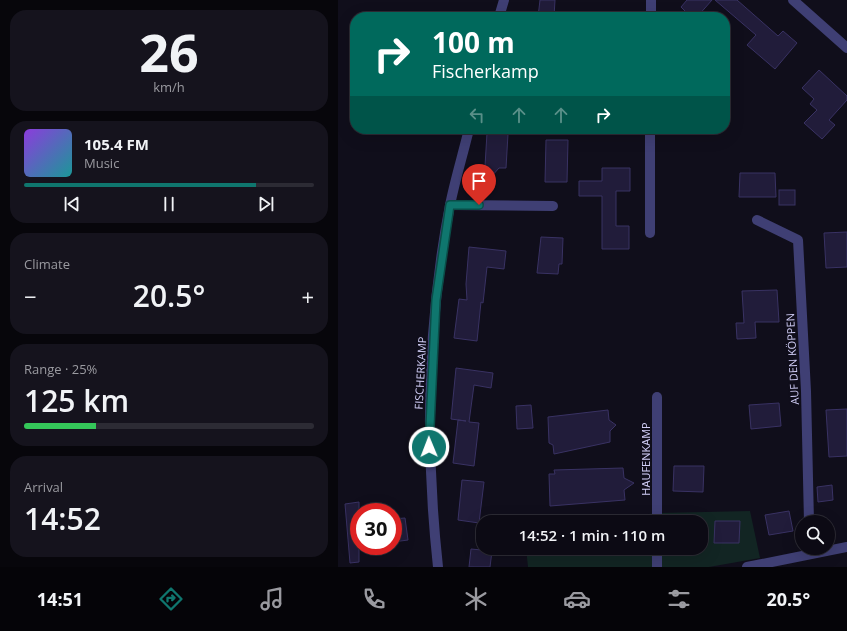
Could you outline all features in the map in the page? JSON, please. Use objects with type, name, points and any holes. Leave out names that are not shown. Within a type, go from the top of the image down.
[{"type":"street","points":[[500,12],[504,0]]},
{"type":"street","points":[[651,0],[651,12]]},
{"type":"street","points":[[793,0],[847,48]]},
{"type":"street","name":"FISCHERKAMP","points":[[438,567],[431,505],[429,433],[436,300],[450,205],[468,134]]},
{"type":"street","points":[[650,134],[650,232]]},
{"type":"street","points":[[450,205],[553,206]]},
{"type":"street","name":"AUF DEN KÖPPEN","points":[[757,220],[798,240],[806,391],[809,515]]},
{"type":"street","name":"HAUFENKAMP","points":[[657,515],[658,397]]},
{"type":"street","points":[[835,548],[847,547]]},
{"type":"street","points":[[747,567],[795,554]]},
{"type":"street","points":[[657,555],[657,567]]},
{"type":"green space","points":[[750,511],[760,558],[709,567],[528,567],[527,555],[708,555],[708,515],[638,515],[659,513]]},
{"type":"building","points":[[540,0],[555,0],[554,12],[539,12]]},
{"type":"building","points":[[687,0],[712,0],[701,12],[686,12],[681,7]]},
{"type":"building","points":[[715,0],[737,0],[778,36],[783,31],[797,43],[775,69],[747,45],[756,35]]},
{"type":"building","points":[[819,70],[847,96],[847,100],[829,120],[835,125],[822,139],[804,123],[817,110],[810,104],[814,99],[802,88]]},
{"type":"building","points":[[487,134],[508,134],[506,168],[499,168],[475,195],[472,193],[485,166]]},
{"type":"building","points":[[546,140],[568,140],[567,182],[545,182]]},
{"type":"building","points":[[602,168],[630,168],[630,191],[616,191],[616,226],[629,226],[629,249],[602,249],[602,196],[579,196],[579,181],[602,181]]},
{"type":"building","points":[[740,173],[775,173],[776,197],[739,197]]},
{"type":"building","points":[[779,190],[795,190],[795,205],[779,205]]},
{"type":"building","points":[[847,232],[847,267],[826,268],[824,233]]},
{"type":"building","points":[[541,237],[563,238],[562,264],[559,264],[558,274],[537,273]]},
{"type":"building","points":[[469,247],[506,251],[504,269],[487,267],[483,303],[481,302],[477,341],[454,338],[459,299],[467,300],[466,284]]},
{"type":"building","points":[[777,290],[779,322],[755,322],[756,338],[737,339],[736,323],[744,323],[742,291]]},
{"type":"building","points":[[456,368],[493,373],[491,388],[474,385],[469,422],[479,423],[474,466],[453,463],[458,420],[466,421],[451,419]]},
{"type":"building","points":[[779,403],[781,426],[751,429],[749,405]]},
{"type":"building","points":[[531,405],[533,428],[517,429],[516,406]]},
{"type":"building","points":[[847,409],[847,456],[829,457],[826,410]]},
{"type":"building","points":[[608,410],[609,420],[616,425],[610,431],[610,442],[554,454],[553,445],[549,443],[548,417]]},
{"type":"building","points":[[674,466],[704,466],[703,492],[673,491]]},
{"type":"building","points":[[623,468],[624,478],[634,483],[624,490],[625,500],[550,506],[549,474],[555,474],[554,470]]},
{"type":"building","points":[[462,480],[484,482],[480,515],[476,515],[476,523],[458,520]]},
{"type":"building","points":[[832,485],[833,500],[818,502],[817,487]]},
{"type":"building","points":[[350,503],[350,555],[359,555],[359,562],[350,563],[345,504]]},
{"type":"building","points":[[789,511],[793,531],[769,535],[765,515]]},
{"type":"building","points":[[402,518],[405,518],[408,540],[402,541]]},
{"type":"building","points":[[715,521],[740,521],[739,543],[714,543]]},
{"type":"building","points":[[471,549],[476,549],[476,555],[492,555],[490,567],[469,567]]},
{"type":"route","points":[[429,447],[436,300],[450,205],[479,205]]}]
